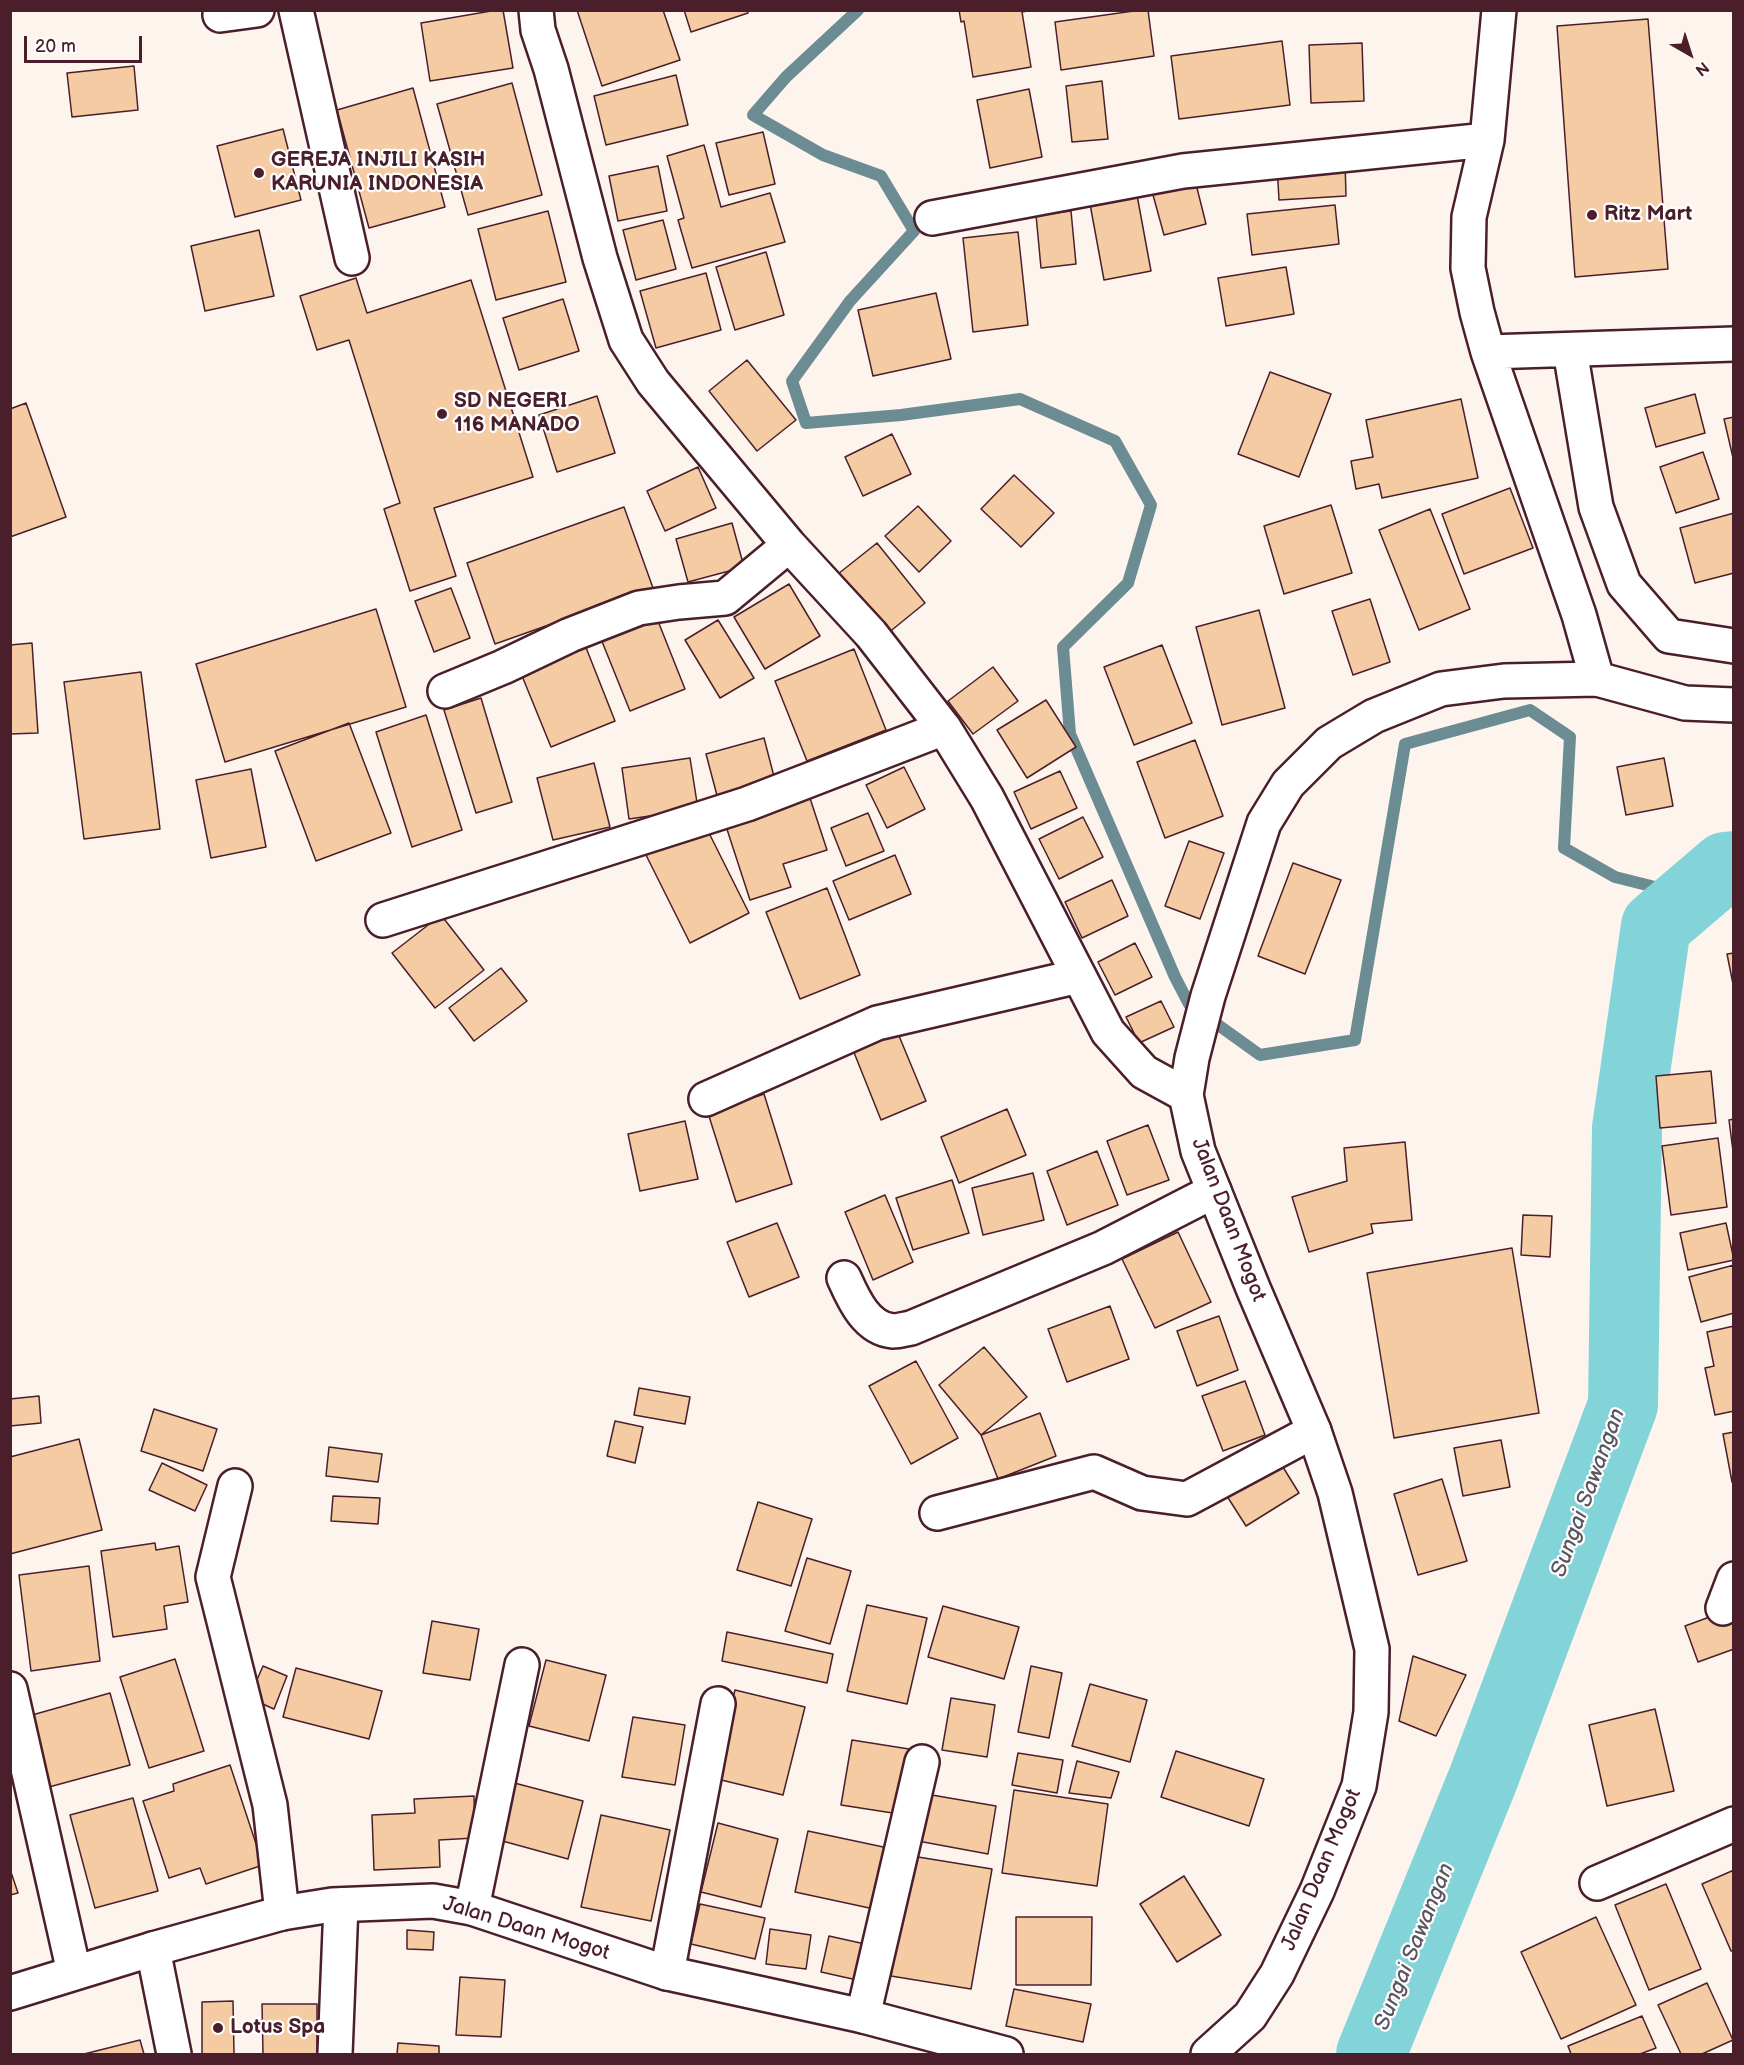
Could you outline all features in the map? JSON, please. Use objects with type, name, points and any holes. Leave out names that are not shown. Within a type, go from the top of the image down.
[{"type":"street","points":[[220,15],[257,10]]},
{"type":"street","points":[[296,10],[352,258]]},
{"type":"street","points":[[536,10],[538,30],[552,69],[600,258],[626,340],[653,382],[789,545],[871,634],[944,728],[987,798],[1108,1032],[1144,1072],[1186,1095]]},
{"type":"street","points":[[1499,10],[1487,140],[1469,217],[1468,268],[1488,352],[1579,615],[1598,679]]},
{"type":"street","points":[[932,218],[1183,171],[1487,140]]},
{"type":"street","points":[[1488,352],[1734,344]]},
{"type":"street","points":[[1570,350],[1596,507],[1624,584],[1669,636],[1734,646]]},
{"type":"street","points":[[445,691],[503,667],[570,635],[639,608],[725,598],[789,545]]},
{"type":"street","name":"Jalan Daan Mogot","points":[[1208,2055],[1250,2016],[1277,1974],[1317,1891],[1359,1786],[1371,1712],[1372,1649],[1335,1493],[1314,1431],[1198,1151],[1186,1095],[1192,1058],[1208,996],[1263,822],[1288,784],[1329,743],[1374,716],[1442,688],[1504,681],[1598,679],[1685,703],[1734,705]]},
{"type":"street","points":[[384,920],[747,804],[944,728]]},
{"type":"street","points":[[706,1099],[877,1023],[1079,976]]},
{"type":"street","points":[[844,1278],[855,1304],[880,1327],[891,1331],[911,1328],[1103,1248],[1214,1191]]},
{"type":"street","points":[[937,1513],[1094,1472],[1142,1493],[1187,1499],[1314,1431]]},
{"type":"street","points":[[235,1486],[213,1577],[270,1804],[282,1913]]},
{"type":"street","points":[[472,1908],[522,1665]]},
{"type":"street","points":[[10,1689],[74,1972]]},
{"type":"street","points":[[667,1973],[718,1704]]},
{"type":"street","points":[[863,2016],[922,1762]]},
{"type":"street","points":[[1597,1883],[1734,1824]]},
{"type":"street","name":"Jalan Daan Mogot","points":[[10,1993],[74,1972],[282,1913],[341,1905],[433,1901],[472,1908],[667,1973],[863,2016],[1006,2055]]},
{"type":"street","points":[[335,2055],[341,1905]]},
{"type":"street","points":[[153,1949],[174,2055]]},
{"type":"building","points":[[503,10],[513,68],[430,81],[421,23]]},
{"type":"building","points":[[577,10],[663,10],[680,60],[602,86]]},
{"type":"building","points":[[684,10],[747,10],[748,13],[691,32]]},
{"type":"building","points":[[959,10],[1033,10],[1022,12],[1031,67],[973,77],[964,21],[961,22]]},
{"type":"building","points":[[1148,10],[1154,56],[1061,70],[1055,22]]},
{"type":"building","points":[[1648,19],[1668,269],[1575,277],[1557,26]]},
{"type":"building","points":[[1282,41],[1290,105],[1179,119],[1171,56]]},
{"type":"building","points":[[1362,43],[1364,101],[1311,103],[1309,45]]},
{"type":"building","points":[[134,66],[138,110],[72,117],[67,73]]},
{"type":"building","points":[[676,75],[688,125],[606,145],[594,96]]},
{"type":"building","points":[[1102,81],[1108,139],[1072,142],[1066,86]]},
{"type":"building","points":[[512,83],[542,195],[468,215],[437,104]]},
{"type":"building","points":[[413,88],[445,207],[369,228],[337,110]]},
{"type":"building","points":[[1029,89],[1042,157],[990,168],[977,100]]},
{"type":"building","name":"GEREJA INJILI KASIH KARUNIA INDONESIA","points":[[283,129],[301,200],[235,217],[217,146]]},
{"type":"building","points":[[763,132],[775,184],[729,195],[716,143]]},
{"type":"building","points":[[704,145],[721,207],[770,193],[785,242],[692,268],[678,220],[684,218],[667,156]]},
{"type":"building","points":[[1345,161],[1346,196],[1279,200],[1277,165]]},
{"type":"building","points":[[658,166],[667,211],[618,221],[609,176]]},
{"type":"building","points":[[1193,172],[1206,224],[1164,235],[1150,184]]},
{"type":"building","points":[[1137,195],[1151,271],[1104,280],[1090,204]]},
{"type":"building","points":[[1335,205],[1339,244],[1252,255],[1247,214]]},
{"type":"building","points":[[548,211],[566,282],[496,300],[478,229]]},
{"type":"building","points":[[1071,211],[1076,264],[1041,268],[1036,215]]},
{"type":"building","points":[[663,220],[676,269],[636,280],[623,230]]},
{"type":"building","points":[[259,230],[274,296],[205,311],[191,246]]},
{"type":"building","points":[[1018,232],[1028,325],[973,332],[963,238]]},
{"type":"building","points":[[766,252],[784,315],[735,330],[716,267]]},
{"type":"building","points":[[1286,267],[1294,314],[1226,326],[1218,278]]},
{"type":"building","points":[[706,273],[721,330],[656,348],[640,291]]},
{"type":"building","name":"SD NEGERI 116 MANADO","points":[[356,278],[367,313],[471,280],[533,477],[434,508],[456,576],[410,591],[384,509],[400,503],[349,340],[317,350],[300,296]]},
{"type":"building","points":[[936,293],[951,359],[873,376],[858,310]]},
{"type":"building","points":[[563,299],[579,351],[519,370],[503,318]]},
{"type":"building","points":[[747,360],[796,420],[757,451],[709,391]]},
{"type":"building","points":[[1270,372],[1331,394],[1299,477],[1238,454]]},
{"type":"building","points":[[1695,394],[1705,433],[1656,447],[1645,408]]},
{"type":"building","points":[[597,396],[615,453],[557,472],[539,415]]},
{"type":"building","points":[[1461,399],[1478,478],[1382,498],[1379,484],[1356,489],[1351,461],[1373,457],[1366,420]]},
{"type":"building","points":[[26,403],[66,517],[10,537],[10,409]]},
{"type":"building","points":[[1734,417],[1734,462],[1724,419]]},
{"type":"building","points":[[892,434],[911,474],[863,496],[845,457]]},
{"type":"building","points":[[1703,452],[1719,499],[1676,513],[1660,467]]},
{"type":"building","points":[[698,467],[716,508],[665,531],[647,491]]},
{"type":"building","points":[[1014,475],[1054,513],[1021,547],[981,509]]},
{"type":"building","points":[[1510,488],[1533,548],[1464,574],[1442,514]]},
{"type":"building","points":[[1331,505],[1352,573],[1284,594],[1264,526]]},
{"type":"building","points":[[918,506],[951,541],[919,572],[885,536]]},
{"type":"building","points":[[624,507],[653,588],[495,644],[467,563]]},
{"type":"building","points":[[1430,509],[1470,609],[1419,630],[1379,530]]},
{"type":"building","points":[[1734,513],[1734,573],[1695,583],[1680,528]]},
{"type":"building","points":[[732,523],[744,567],[688,582],[676,539]]},
{"type":"building","points":[[877,543],[925,603],[887,634],[838,574]]},
{"type":"building","points":[[789,584],[820,636],[765,669],[734,617]]},
{"type":"building","points":[[451,588],[470,638],[434,652],[415,601]]},
{"type":"building","points":[[1370,599],[1390,662],[1353,675],[1332,611]]},
{"type":"building","points":[[376,609],[406,707],[225,762],[196,664]]},
{"type":"building","points":[[1259,610],[1285,708],[1222,725],[1196,627]]},
{"type":"building","points":[[656,616],[685,689],[630,711],[601,639]]},
{"type":"building","points":[[718,620],[754,678],[720,698],[685,640]]},
{"type":"building","points":[[32,643],[38,733],[10,734],[10,645]]},
{"type":"building","points":[[585,645],[615,721],[551,747],[520,671]]},
{"type":"building","points":[[1162,645],[1192,723],[1134,745],[1104,667]]},
{"type":"building","points":[[854,649],[886,730],[807,761],[775,681]]},
{"type":"building","points":[[993,667],[1018,701],[973,734],[948,701]]},
{"type":"building","points":[[141,672],[160,829],[84,839],[64,682]]},
{"type":"building","points":[[481,698],[512,802],[476,813],[444,710]]},
{"type":"building","points":[[1046,700],[1076,747],[1027,778],[997,730]]},
{"type":"building","points":[[426,715],[462,830],[412,847],[376,732]]},
{"type":"building","points":[[349,723],[391,833],[316,861],[275,751]]},
{"type":"building","points":[[764,738],[777,788],[719,803],[706,754]]},
{"type":"building","points":[[1195,740],[1223,816],[1165,838],[1137,762]]},
{"type":"building","points":[[690,758],[698,809],[629,819],[622,768]]},
{"type":"building","points":[[1664,758],[1673,806],[1626,815],[1617,767]]},
{"type":"building","points":[[594,763],[610,827],[553,840],[537,778]]},
{"type":"building","points":[[904,767],[925,809],[887,828],[866,785]]},
{"type":"building","points":[[251,769],[266,847],[211,858],[196,780]]},
{"type":"building","points":[[1060,771],[1077,808],[1031,829],[1014,792]]},
{"type":"building","points":[[807,789],[827,850],[783,864],[791,887],[750,900],[723,817]]},
{"type":"building","points":[[868,813],[884,851],[846,866],[831,828]]},
{"type":"building","points":[[1083,817],[1103,857],[1059,879],[1039,839]]},
{"type":"building","points":[[705,825],[749,913],[690,943],[646,855]]},
{"type":"building","points":[[1189,841],[1224,853],[1200,919],[1165,906]]},
{"type":"building","points":[[895,855],[911,894],[849,920],[833,881]]},
{"type":"building","points":[[1293,863],[1341,880],[1305,974],[1258,956]]},
{"type":"building","points":[[1112,880],[1128,916],[1082,938],[1065,902]]},
{"type":"building","points":[[827,888],[860,975],[800,999],[766,912]]},
{"type":"building","points":[[441,915],[484,970],[435,1008],[392,953]]},
{"type":"building","points":[[1135,943],[1152,977],[1115,995],[1098,962]]},
{"type":"building","points":[[1734,953],[1734,989],[1727,954]]},
{"type":"building","points":[[501,968],[527,1001],[474,1041],[449,1008]]},
{"type":"building","points":[[1161,1001],[1174,1027],[1139,1043],[1126,1017]]},
{"type":"building","points":[[897,1031],[926,1101],[881,1120],[853,1050]]},
{"type":"building","points":[[1711,1071],[1716,1123],[1660,1128],[1656,1076]]},
{"type":"building","points":[[764,1094],[792,1184],[736,1202],[708,1113]]},
{"type":"building","points":[[1007,1109],[1026,1155],[959,1183],[941,1137]]},
{"type":"building","points":[[1734,1119],[1734,1159],[1729,1120]]},
{"type":"building","points":[[685,1121],[698,1179],[640,1191],[628,1134]]},
{"type":"building","points":[[1148,1125],[1169,1180],[1127,1195],[1107,1141]]},
{"type":"building","points":[[1718,1138],[1727,1207],[1671,1215],[1662,1146]]},
{"type":"building","points":[[1405,1142],[1412,1220],[1371,1224],[1373,1233],[1309,1252],[1292,1197],[1347,1181],[1344,1148]]},
{"type":"building","points":[[1097,1151],[1118,1205],[1067,1225],[1047,1171]]},
{"type":"building","points":[[1033,1173],[1044,1220],[983,1235],[972,1188]]},
{"type":"building","points":[[952,1180],[969,1233],[913,1250],[896,1198]]},
{"type":"building","points":[[885,1195],[913,1262],[873,1280],[845,1212]]},
{"type":"building","points":[[1523,1215],[1552,1216],[1550,1257],[1521,1255]]},
{"type":"building","points":[[777,1223],[799,1277],[749,1297],[727,1242]]},
{"type":"building","points":[[1726,1223],[1734,1260],[1688,1270],[1680,1233]]},
{"type":"building","points":[[1178,1232],[1211,1302],[1155,1328],[1122,1259]]},
{"type":"building","points":[[1512,1248],[1539,1413],[1394,1438],[1367,1273]]},
{"type":"building","points":[[1734,1265],[1734,1313],[1701,1322],[1689,1277]]},
{"type":"building","points":[[1110,1306],[1129,1359],[1067,1382],[1048,1329]]},
{"type":"building","points":[[1219,1316],[1238,1370],[1197,1386],[1177,1331]]},
{"type":"building","points":[[1734,1326],[1734,1411],[1715,1415],[1705,1368],[1714,1366],[1707,1332]]},
{"type":"building","points":[[984,1347],[1027,1397],[981,1435],[939,1385]]},
{"type":"building","points":[[916,1361],[958,1438],[911,1464],[869,1386]]},
{"type":"building","points":[[1245,1381],[1265,1435],[1223,1451],[1202,1396]]},
{"type":"building","points":[[639,1388],[690,1397],[685,1424],[634,1415]]},
{"type":"building","points":[[39,1396],[41,1423],[10,1426],[10,1399]]},
{"type":"building","points":[[154,1409],[217,1429],[203,1471],[141,1451]]},
{"type":"building","points":[[1040,1413],[1056,1456],[998,1479],[981,1435]]},
{"type":"building","points":[[615,1421],[643,1427],[635,1463],[607,1456]]},
{"type":"building","points":[[1734,1432],[1734,1482],[1732,1482],[1723,1434]]},
{"type":"building","points":[[79,1439],[102,1530],[10,1554],[10,1457]]},
{"type":"building","points":[[1501,1440],[1510,1487],[1463,1496],[1454,1448]]},
{"type":"building","points":[[329,1447],[382,1454],[378,1482],[326,1476]]},
{"type":"building","points":[[1278,1459],[1299,1493],[1246,1526],[1225,1493]]},
{"type":"building","points":[[162,1463],[207,1485],[195,1511],[149,1490]]},
{"type":"building","points":[[1442,1479],[1467,1561],[1418,1575],[1394,1494]]},
{"type":"building","points":[[333,1496],[380,1498],[378,1524],[331,1521]]},
{"type":"building","points":[[758,1502],[812,1519],[791,1586],[737,1570]]},
{"type":"building","points":[[155,1543],[156,1550],[179,1546],[188,1602],[164,1606],[167,1629],[113,1637],[101,1551]]},
{"type":"building","points":[[807,1558],[851,1571],[830,1644],[785,1631]]},
{"type":"building","points":[[89,1566],[100,1661],[31,1671],[19,1575]]},
{"type":"building","points":[[867,1605],[927,1618],[907,1704],[847,1691]]},
{"type":"building","points":[[943,1606],[1019,1627],[1004,1679],[928,1657]]},
{"type":"building","points":[[1734,1608],[1734,1649],[1698,1662],[1685,1626]]},
{"type":"building","points":[[432,1621],[479,1629],[470,1680],[423,1673]]},
{"type":"building","points":[[727,1632],[833,1654],[827,1683],[722,1661]]},
{"type":"building","points":[[1413,1656],[1466,1675],[1436,1736],[1399,1721]]},
{"type":"building","points":[[175,1659],[204,1751],[149,1768],[120,1677]]},
{"type":"building","points":[[546,1660],[606,1675],[589,1741],[529,1726]]},
{"type":"building","points":[[263,1666],[287,1676],[274,1709],[249,1698]]},
{"type":"building","points":[[1031,1666],[1062,1673],[1049,1738],[1018,1732]]},
{"type":"building","points":[[296,1668],[382,1691],[369,1739],[283,1717]]},
{"type":"building","points":[[1090,1684],[1147,1700],[1130,1762],[1072,1746]]},
{"type":"building","points":[[735,1690],[805,1707],[783,1795],[713,1778]]},
{"type":"building","points":[[110,1693],[130,1765],[38,1790],[18,1719]]},
{"type":"building","points":[[951,1698],[995,1705],[987,1757],[942,1750]]},
{"type":"building","points":[[1655,1709],[1674,1791],[1607,1806],[1589,1725]]},
{"type":"building","points":[[633,1717],[685,1725],[675,1785],[622,1777]]},
{"type":"building","points":[[852,1740],[909,1749],[899,1814],[841,1805]]},
{"type":"building","points":[[1176,1751],[1264,1779],[1249,1826],[1161,1797]]},
{"type":"building","points":[[1018,1753],[1063,1760],[1057,1793],[1012,1785]]},
{"type":"building","points":[[1077,1761],[1119,1772],[1111,1798],[1069,1793]]},
{"type":"building","points":[[230,1765],[263,1865],[206,1884],[200,1868],[169,1878],[143,1801],[174,1791],[173,1784]]},
{"type":"building","points":[[503,1780],[583,1801],[568,1859],[488,1837]]},
{"type":"building","points":[[1014,1790],[1108,1804],[1097,1886],[1002,1873]]},
{"type":"building","points":[[926,1794],[996,1806],[988,1854],[918,1841]]},
{"type":"building","points":[[474,1796],[475,1838],[439,1840],[440,1867],[374,1870],[372,1815],[415,1813],[414,1799]]},
{"type":"building","points":[[133,1798],[158,1891],[95,1908],[70,1815]]},
{"type":"building","points":[[601,1815],[670,1830],[651,1921],[581,1907]]},
{"type":"building","points":[[718,1823],[778,1839],[761,1907],[701,1892]]},
{"type":"building","points":[[808,1831],[888,1848],[874,1909],[795,1892]]},
{"type":"building","points":[[912,1856],[992,1869],[971,1989],[891,1976]]},
{"type":"building","points":[[10,1869],[18,1893],[10,1895]]},
{"type":"building","points":[[1734,1870],[1734,1950],[1731,1951],[1702,1884]]},
{"type":"building","points":[[1184,1876],[1221,1935],[1177,1962],[1140,1904]]},
{"type":"building","points":[[1666,1884],[1701,1969],[1649,1990],[1615,1905]]},
{"type":"building","points":[[700,1904],[765,1918],[755,1959],[691,1944]]},
{"type":"building","points":[[1016,1917],[1092,1917],[1091,1985],[1016,1985]]},
{"type":"building","points":[[1596,1917],[1636,2005],[1561,2039],[1521,1952]]},
{"type":"building","points":[[770,1929],[811,1935],[806,1969],[766,1964]]},
{"type":"building","points":[[407,1930],[434,1932],[433,1950],[407,1949]]},
{"type":"building","points":[[829,1936],[865,1944],[857,1980],[821,1972]]},
{"type":"building","points":[[460,1977],[505,1980],[501,2037],[456,2035]]},
{"type":"building","points":[[1707,1983],[1733,2040],[1702,2054],[1681,2054],[1658,2005]]},
{"type":"building","points":[[1014,1989],[1091,2004],[1083,2042],[1006,2026]]},
{"type":"building","name":"Lotus Spa","points":[[233,2001],[234,2054],[202,2054],[202,2002]]},
{"type":"building","points":[[262,2004],[317,2004],[317,2054],[263,2054]]},
{"type":"building","points":[[1642,2016],[1656,2048],[1640,2054],[1571,2054],[1568,2046]]},
{"type":"building","points":[[140,2040],[144,2054],[84,2054]]},
{"type":"building","points":[[398,2043],[439,2046],[439,2054],[397,2054]]},
{"type":"waterway","points":[[858,10],[786,77],[753,115],[823,155],[881,176],[914,231],[850,301],[792,381],[806,423],[901,415],[1020,399],[1115,441],[1151,505],[1128,583],[1063,647],[1070,734],[1175,977],[1189,1004],[1260,1055],[1355,1040],[1405,744],[1530,710],[1570,737],[1564,848],[1615,877],[1691,896]]},
{"type":"waterway","name":"Sungai Sawangan","points":[[1371,2054],[1483,1779],[1623,1405],[1627,1128],[1656,926],[1725,867],[1734,866]]},
{"type":"place","name":"GEREJA INJILI KASIH KARUNIA INDONESIA","points":[[259,173]]},
{"type":"place","name":"Ritz Mart","points":[[1592,215]]},
{"type":"place","name":"SD NEGERI 116 MANADO","points":[[442,414]]},
{"type":"place","name":"Lotus Spa","points":[[218,2028]]}]
